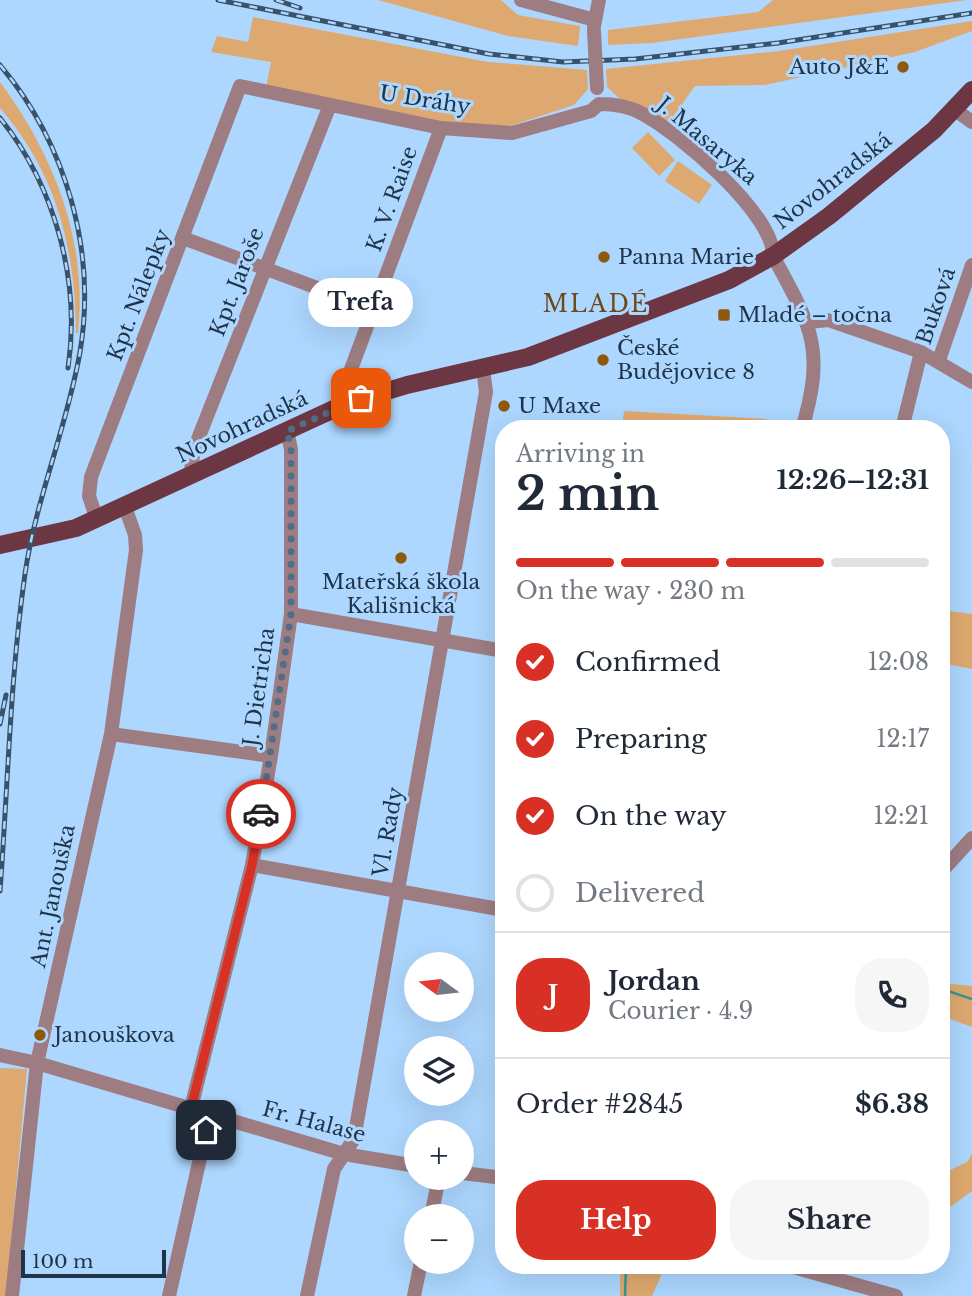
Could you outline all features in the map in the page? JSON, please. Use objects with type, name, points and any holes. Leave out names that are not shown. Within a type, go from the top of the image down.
[{"type":"main road","name":"Novohradská","points":[[0,545],[51,536],[97,520],[347,403],[407,385],[483,368],[581,338],[729,280],[773,256],[835,211],[934,130],[972,90]]},
{"type":"street","points":[[521,0],[594,25]]},
{"type":"street","points":[[599,0],[594,25],[599,104]]},
{"type":"street","name":"U Dráhy","points":[[240,86],[441,128],[512,133],[591,111],[599,104]]},
{"type":"street","name":"Kpt. Nálepky","points":[[97,520],[89,496],[92,477],[240,86]]},
{"type":"street","name":"J. Masaryka","points":[[599,104],[617,104],[659,123],[733,187],[760,218],[773,244],[773,256],[809,322]]},
{"type":"street","name":"Kpt. Jaroše","points":[[190,477],[194,449],[330,105]]},
{"type":"street","points":[[954,109],[972,122]]},
{"type":"street","name":"K. V. Raise","points":[[347,403],[344,391],[347,380],[441,128]]},
{"type":"street","points":[[183,239],[374,309]]},
{"type":"street","name":"Buková","points":[[939,360],[972,265]]},
{"type":"street","points":[[804,420],[814,365],[809,322],[828,320],[921,352],[939,360],[972,382]]},
{"type":"street","points":[[904,420],[921,352]]},
{"type":"street","name":"Vl. Rady","points":[[307,1296],[334,1169],[354,1139],[486,392],[483,368]]},
{"type":"street","name":"J. Dietricha","points":[[191,1108],[252,865],[271,756],[291,614],[291,449],[287,431]]},
{"type":"street","name":"Ant. Janouška","points":[[12,1296],[37,1063],[111,734],[136,550],[135,535],[125,507]]},
{"type":"street","points":[[291,614],[495,650]]},
{"type":"street","points":[[111,734],[271,756]]},
{"type":"street","points":[[950,862],[972,838]]},
{"type":"street","points":[[252,865],[495,908]]},
{"type":"street","name":"Fr. Halase","points":[[0,1055],[37,1063],[344,1154],[404,1164]]},
{"type":"street","points":[[169,1296],[210,1114]]},
{"type":"street","points":[[474,1174],[495,1177]]},
{"type":"street","points":[[414,1296],[419,1274]]},
{"type":"street","points":[[818,1274],[896,1296]]},
{"type":"shaded area","points":[[378,0],[501,0],[518,15],[580,26],[578,46],[508,36]]},
{"type":"shaded area","points":[[773,0],[967,0],[652,43],[608,45],[608,30],[758,12]]},
{"type":"shaded area","points":[[253,17],[488,62],[587,70],[588,89],[574,105],[510,126],[445,122],[266,87],[271,62],[211,52],[217,36],[248,42]]},
{"type":"shaded area","points":[[972,21],[972,31],[915,52],[765,85],[695,86],[668,124],[620,99],[607,87],[606,69],[779,51]]},
{"type":"shaded area","points":[[0,82],[36,139],[63,200],[78,265],[78,333],[72,271],[59,213],[36,159],[0,108]]},
{"type":"shaded area","points":[[648,132],[675,160],[659,176],[632,148]]},
{"type":"shaded area","points":[[678,161],[712,185],[699,204],[665,181]]},
{"type":"shaded area","points":[[624,411],[767,419],[767,420],[623,420]]},
{"type":"shaded area","points":[[950,611],[972,614],[972,669],[950,665]]},
{"type":"shaded area","points":[[950,984],[972,986],[972,1027],[950,1019]]},
{"type":"shaded area","points":[[0,1068],[27,1069],[6,1296],[0,1296]]},
{"type":"shaded area","points":[[972,1154],[972,1191],[950,1207],[950,1170],[967,1162]]},
{"type":"shaded area","points":[[620,1274],[662,1274],[652,1296],[620,1296]]},
{"type":"waterway","points":[[950,992],[972,999]]},
{"type":"waterway","points":[[625,1296],[626,1274]]},
{"type":"railway","points":[[218,0],[489,54],[563,62],[635,59],[778,43],[972,13]]},
{"type":"railway","points":[[276,0],[300,8]]},
{"type":"railway","points":[[0,65],[43,129],[59,163],[80,237],[84,276],[80,352],[36,518],[25,574],[13,692],[0,891]]},
{"type":"railway","points":[[0,118],[36,174],[60,236],[71,302],[68,368]]},
{"type":"railway","points":[[0,724],[6,695]]},
{"type":"way so far","points":[[261,814],[291,614],[291,449],[287,431],[361,398]]},
{"type":"place","name":"Auto J&E","points":[[903,67]]},
{"type":"place","name":"Panna Marie","points":[[604,257]]},
{"type":"place","name":"Mladé – točna","points":[[724,315]]},
{"type":"place","name":"České Budějovice 8","points":[[603,360]]},
{"type":"place","name":"Trefa","points":[[361,398]]},
{"type":"place","name":"U Maxe","points":[[504,406]]},
{"type":"place","name":"Mateřská škola Kališnická","points":[[401,558]]},
{"type":"place","name":"Janouškova","points":[[40,1035]]},
{"type":"district","name":"MLADÉ","points":[[596,304]]},
{"type":"route","points":[[206,1130],[210,1114],[191,1108],[252,865],[261,814]]}]
